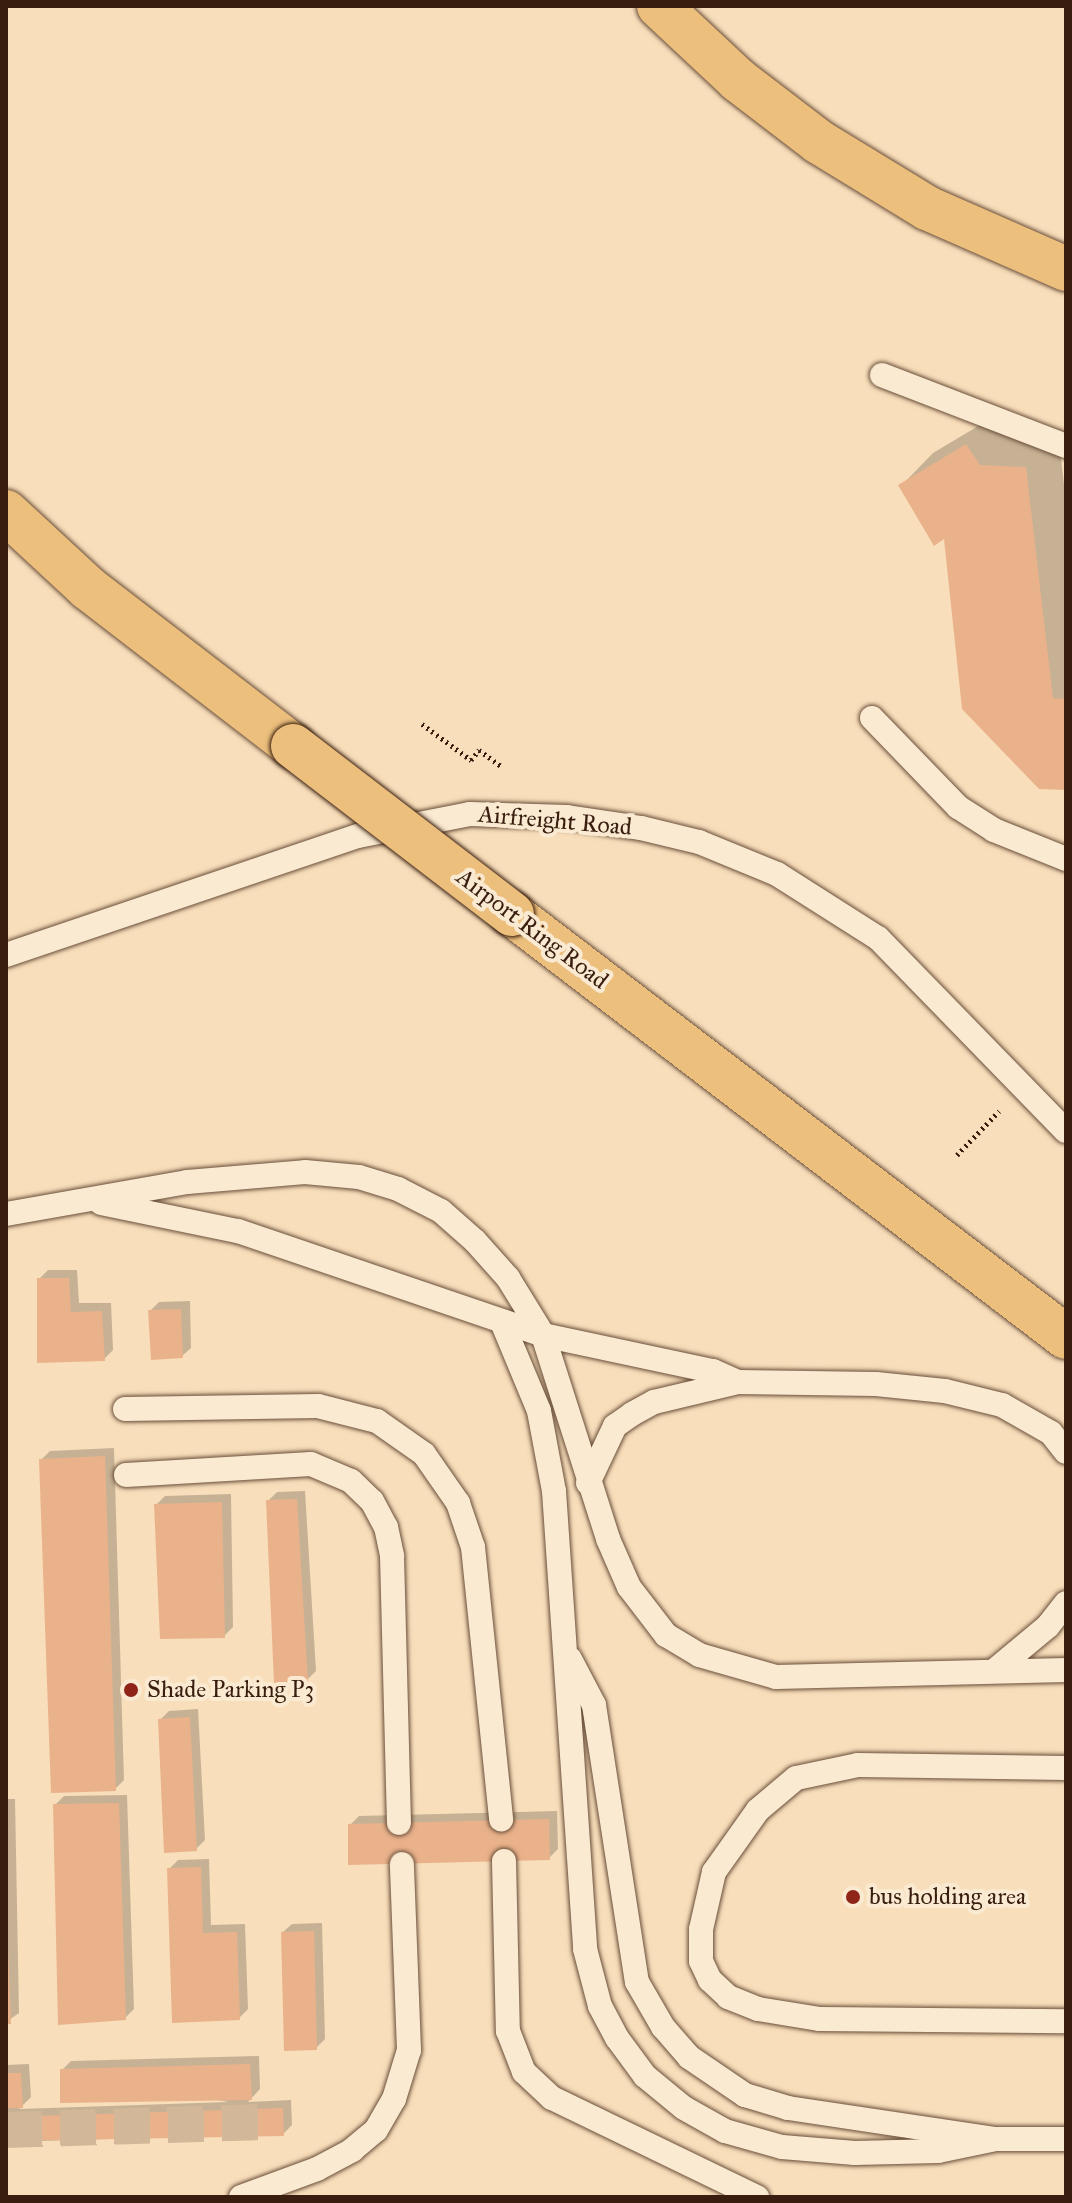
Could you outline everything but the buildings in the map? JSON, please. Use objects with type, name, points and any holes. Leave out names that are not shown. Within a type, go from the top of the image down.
[{"type":"main road","points":[[659,6],[738,80],[819,142],[927,208],[1066,269]]},
{"type":"main road","name":"Airport Ring Road","points":[[6,512],[88,588],[1066,1337]]},
{"type":"lane","points":[[882,375],[1066,446]]},
{"type":"lane","points":[[872,718],[958,807],[994,830],[1066,859]]},
{"type":"lane","name":"Airfreight Road","points":[[6,955],[225,878],[386,830],[470,814],[567,817],[641,828],[699,842],[777,874],[878,938],[1066,1131]]},
{"type":"lane","points":[[6,1214],[242,1177],[305,1172],[359,1177],[441,1211],[508,1278],[543,1335],[588,1483],[613,1551],[645,1611],[666,1635],[699,1655],[776,1677],[1066,1670]]},
{"type":"lane","points":[[92,1201],[238,1231],[543,1335],[713,1371],[738,1382]]},
{"type":"lane","points":[[502,1322],[539,1411],[554,1491],[569,1657],[585,1949],[600,2006],[645,2076],[684,2108],[725,2131],[782,2147],[855,2153],[924,2151],[996,2139]]},
{"type":"lane","points":[[588,1483],[615,1426],[632,1414],[654,1402],[738,1382],[876,1384],[945,1391],[1027,1417],[1066,1452]]},
{"type":"lane","points":[[125,1409],[318,1406],[377,1421],[424,1454],[458,1503],[473,1547],[501,1820]]},
{"type":"lane","points":[[126,1475],[311,1464],[351,1481],[372,1501],[386,1527],[392,1556],[399,1823]]},
{"type":"lane","points":[[994,1671],[1048,1626],[1066,1603]]},
{"type":"lane","points":[[569,1657],[594,1705],[637,1982],[663,2027],[689,2057],[745,2095],[788,2108],[996,2139],[1066,2139]]},
{"type":"lane","points":[[1066,1768],[828,1767],[777,1791],[714,1872],[701,1929],[701,1961],[710,1980],[728,1997],[758,2009],[820,2019],[1066,2021]]},
{"type":"lane","points":[[504,1861],[508,2031],[524,2072],[552,2098],[757,2197]]},
{"type":"lane","points":[[241,2197],[317,2169],[352,2150],[376,2130],[394,2099],[409,2050],[402,1864]]},
{"type":"path","points":[[422,724],[471,760],[479,750],[501,766]]},
{"type":"path","points":[[957,1155],[999,1111]]},
{"type":"tunnel","points":[[6,2130],[265,2122]]},
{"type":"place","name":"Shade Parking P3","points":[[131,1690]]},
{"type":"place","name":"bus holding area","points":[[853,1897]]}]
